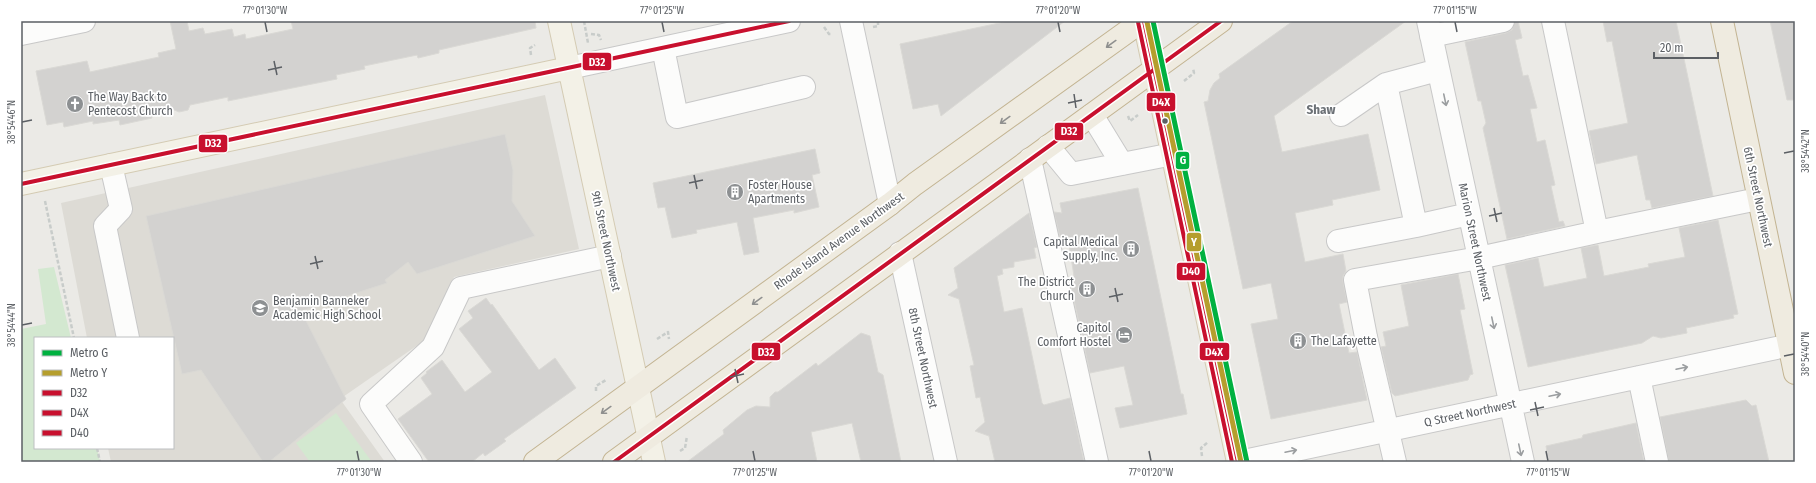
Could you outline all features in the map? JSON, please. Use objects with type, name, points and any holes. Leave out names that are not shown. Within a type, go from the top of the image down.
[{"type":"highway","name":"Rhode Island Avenue Northwest","points":[[535,462],[890,204],[915,184],[1143,21]]},
{"type":"highway","points":[[614,462],[1221,21]]},
{"type":"highway","name":"6th Street Northwest","points":[[1722,21],[1758,199],[1792,345],[1795,373]]},
{"type":"main road","name":"9th Street Northwest","points":[[559,21],[654,462]]},
{"type":"main road","points":[[1143,21],[1239,462]]},
{"type":"main road","points":[[21,184],[569,68]]},
{"type":"street","points":[[21,34],[84,21]]},
{"type":"street","points":[[569,68],[789,21]]},
{"type":"street","points":[[851,21],[890,204]]},
{"type":"street","points":[[1430,28],[1503,21]]},
{"type":"street","points":[[1554,21],[1597,232]]},
{"type":"street","name":"Marion Street Northwest","points":[[1430,28],[1522,462]]},
{"type":"street","points":[[663,48],[677,117],[804,87]]},
{"type":"street","points":[[1341,115],[1386,84],[1438,70]]},
{"type":"street","points":[[1386,84],[1416,226]]},
{"type":"street","points":[[1092,115],[1122,164]]},
{"type":"street","points":[[1048,146],[1071,174],[1173,154]]},
{"type":"street","points":[[1030,159],[1097,462]]},
{"type":"street","points":[[111,165],[121,209],[105,226],[128,337]]},
{"type":"street","points":[[1395,462],[1366,337],[1355,280],[1479,258],[1758,199]]},
{"type":"street","points":[[1338,241],[1469,214]]},
{"type":"street","name":"8th Street Northwest","points":[[900,253],[946,462]]},
{"type":"street","points":[[411,462],[371,404],[433,347],[461,288],[610,256]]},
{"type":"street","name":"Q Street Northwest","points":[[1239,462],[1792,345]]},
{"type":"street","points":[[1639,377],[1657,462]]},
{"type":"path","points":[[584,21],[587,35]]},
{"type":"path","points":[[591,34],[599,35],[602,42]]},
{"type":"path","points":[[532,55],[530,48],[535,46]]},
{"type":"path","points":[[1184,81],[1194,73],[1192,62]]},
{"type":"path","points":[[1127,112],[1130,121],[1138,115]]},
{"type":"path","points":[[44,198],[74,337]]},
{"type":"path","points":[[657,339],[668,332],[670,343]]},
{"type":"path","points":[[1202,456],[1201,448],[1208,442]]},
{"type":"path","points":[[680,451],[686,448]]},
{"type":"path","points":[[97,449],[100,462]]},
{"type":"shaded area","name":"Benjamin Banneker Academic High School","points":[[545,95],[579,249],[454,277],[425,340],[340,399],[385,462],[111,462],[108,449],[174,449],[174,337],[87,337],[61,203]]},
{"type":"green space","points":[[54,267],[71,337],[34,337],[34,449],[97,449],[100,462],[21,462],[21,329],[46,324],[38,269]]},
{"type":"green space","points":[[336,413],[372,462],[310,462],[296,443]]},
{"type":"building","points":[[170,21],[187,21],[189,31],[203,28],[205,34],[232,29],[234,37],[245,34],[246,39],[293,29],[291,21],[535,21],[536,28],[439,50],[439,53],[418,58],[417,55],[364,66],[365,69],[336,75],[337,79],[228,101],[228,97],[190,105],[188,110],[179,112],[172,109],[151,113],[152,118],[120,125],[119,120],[93,124],[93,121],[64,127],[63,122],[47,125],[36,71],[87,61],[90,72],[159,57],[158,53],[176,49]]},
{"type":"building","points":[[1009,21],[1065,21],[941,116],[938,104],[913,109],[900,44]]},
{"type":"building","points":[[1293,21],[1406,21],[1274,116],[1282,152],[1368,134],[1380,190],[1332,200],[1333,205],[1295,213],[1305,262],[1343,254],[1346,271],[1343,276],[1343,282],[1347,302],[1339,304],[1349,353],[1357,352],[1367,400],[1271,419],[1251,324],[1278,319],[1271,283],[1243,289],[1204,102],[1208,101],[1210,90],[1214,83],[1220,78],[1219,74]]},
{"type":"building","points":[[1515,21],[1518,21],[1522,38],[1515,40],[1523,76],[1528,75],[1537,108],[1530,109],[1537,142],[1545,140],[1555,185],[1551,186],[1559,222],[1563,221],[1565,226],[1507,239],[1483,128],[1486,123],[1481,101],[1478,101],[1465,42],[1506,33],[1512,30]]},
{"type":"building","points":[[1603,21],[1676,21],[1713,196],[1652,208],[1650,200],[1646,200],[1637,155],[1596,164],[1589,131],[1628,123],[1612,41],[1607,42]]},
{"type":"building","points":[[1770,21],[1795,21],[1795,100],[1787,100]]},
{"type":"building","points":[[505,134],[513,170],[512,201],[535,236],[417,274],[408,262],[385,280],[387,283],[301,311],[346,399],[269,462],[263,462],[201,370],[182,374],[146,216]]},
{"type":"building","name":"Foster House Apartments","points":[[815,149],[820,173],[812,175],[819,207],[794,213],[794,210],[753,218],[759,252],[744,255],[737,222],[696,230],[697,233],[672,238],[665,207],[658,208],[653,183]]},
{"type":"building","points":[[1138,188],[1181,394],[1183,394],[1187,414],[1120,428],[1115,408],[1133,405],[1124,366],[1090,373],[1069,277],[1074,276],[1068,239],[1061,241],[1054,212],[1062,213],[1060,203]]},
{"type":"building","points":[[1029,213],[1037,247],[1034,248],[1036,258],[1014,262],[1014,267],[1002,269],[1003,274],[997,276],[1004,312],[1022,308],[1042,403],[1044,405],[1070,398],[1084,462],[995,462],[989,436],[975,431],[985,422],[980,397],[976,398],[970,366],[974,365],[959,299],[948,295],[958,288],[954,268]]},
{"type":"building","points":[[1718,220],[1738,314],[1733,315],[1734,318],[1686,328],[1687,333],[1661,338],[1653,336],[1642,343],[1528,367],[1505,265],[1538,258],[1544,287],[1587,278],[1581,248],[1598,245],[1604,276],[1649,267],[1648,264],[1685,257],[1679,228]]},
{"type":"building","points":[[1458,274],[1465,309],[1460,310],[1473,374],[1470,375],[1468,380],[1395,396],[1392,393],[1381,347],[1386,346],[1383,332],[1409,326],[1401,285]]},
{"type":"building","points":[[486,298],[491,305],[492,304],[539,370],[555,358],[576,388],[504,439],[506,441],[485,456],[483,453],[472,462],[429,462],[398,419],[432,394],[421,378],[427,373],[426,372],[442,360],[465,392],[492,372],[459,329],[473,318],[468,311]]},
{"type":"building","points":[[861,333],[870,336],[878,372],[883,375],[901,462],[861,462],[852,423],[811,432],[817,462],[687,462],[724,434],[723,430],[747,410],[756,406],[770,407],[770,397],[775,392],[778,392],[816,363],[818,366]]},
{"type":"building","points":[[1746,400],[1752,406],[1756,405],[1769,462],[1669,462],[1660,417]]},
{"type":"building","points":[[1636,423],[1644,462],[1549,462],[1546,446],[1582,438],[1583,435]]},
{"type":"metro line","name":"G","points":[[1153,21],[1247,462]]},
{"type":"metro line","name":"Y","points":[[1147,22],[1241,462]]},
{"type":"transit line","name":"D32","points":[[21,184],[789,21]]},
{"type":"transit line","name":"D4X","points":[[1144,21],[1238,462]]},
{"type":"transit line","name":"D32","points":[[614,462],[1221,21]]},
{"type":"transit line","name":"D40","points":[[1138,22],[1232,462]]},
{"type":"place","name":"The Way Back to Pentecost Church","points":[[75,104]]},
{"type":"place","name":"Foster House Apartments","points":[[735,192]]},
{"type":"place","name":"Capital Medical Supply, Inc.","points":[[1131,249]]},
{"type":"place","name":"The District Church","points":[[1087,289]]},
{"type":"place","name":"Benjamin Banneker Academic High School","points":[[260,308]]},
{"type":"place","name":"Capitol Comfort Hostel","points":[[1124,335]]},
{"type":"place","name":"The Lafayette","points":[[1298,341]]},
{"type":"district","name":"Shaw","points":[[1321,109]]}]
